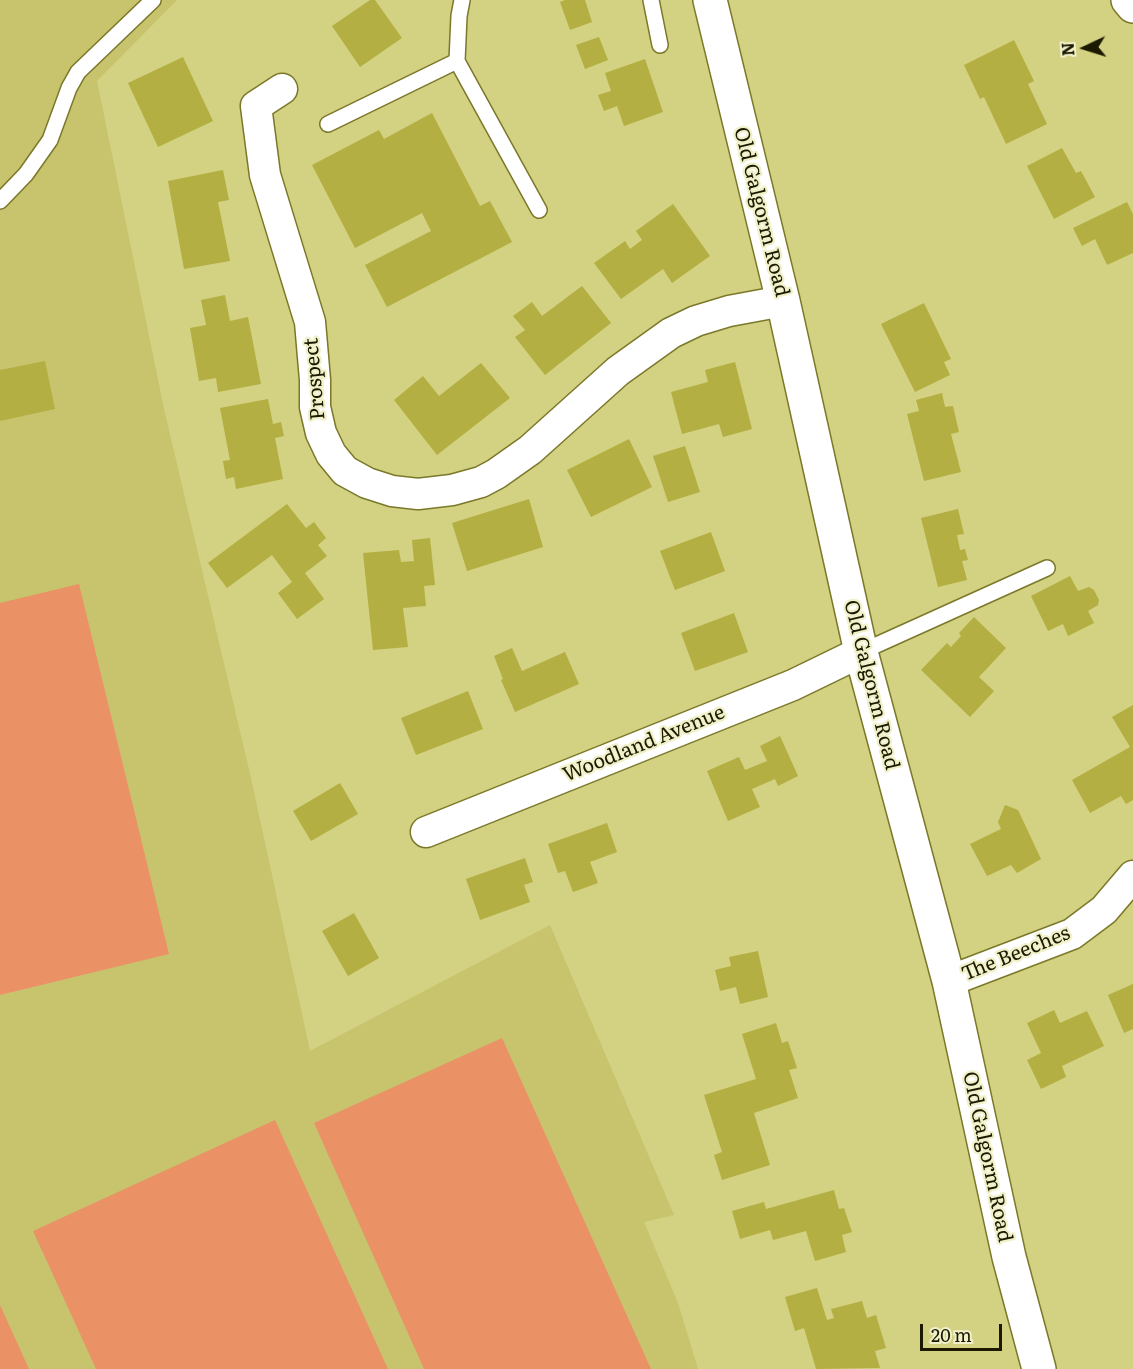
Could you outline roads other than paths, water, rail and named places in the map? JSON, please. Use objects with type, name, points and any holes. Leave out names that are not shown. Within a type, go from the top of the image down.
[{"type":"street","name":"Old Galgorm Road","points":[[710,0],[783,301],[861,652],[949,981],[1009,1257],[1039,1369]]},
{"type":"street","points":[[1128,0],[1133,6]]},
{"type":"street","name":"Prospect","points":[[282,89],[256,106],[265,175],[310,322],[315,407],[321,433],[331,454],[345,471],[367,483],[392,491],[418,494],[452,490],[480,482],[496,474],[530,450],[618,371],[671,333],[696,321],[729,311],[783,301]]},
{"type":"street","name":"Woodland Avenue","points":[[426,832],[793,685],[861,652]]},
{"type":"street","name":"The Beeches","points":[[949,981],[1072,934],[1104,910],[1133,876]]},
{"type":"lane","points":[[0,201],[26,174],[50,140],[69,88],[78,72],[153,0]]},
{"type":"lane","points":[[462,0],[457,61],[539,210]]},
{"type":"lane","points":[[651,0],[660,45]]},
{"type":"lane","points":[[328,124],[457,61]]},
{"type":"lane","points":[[861,652],[1047,568]]}]
